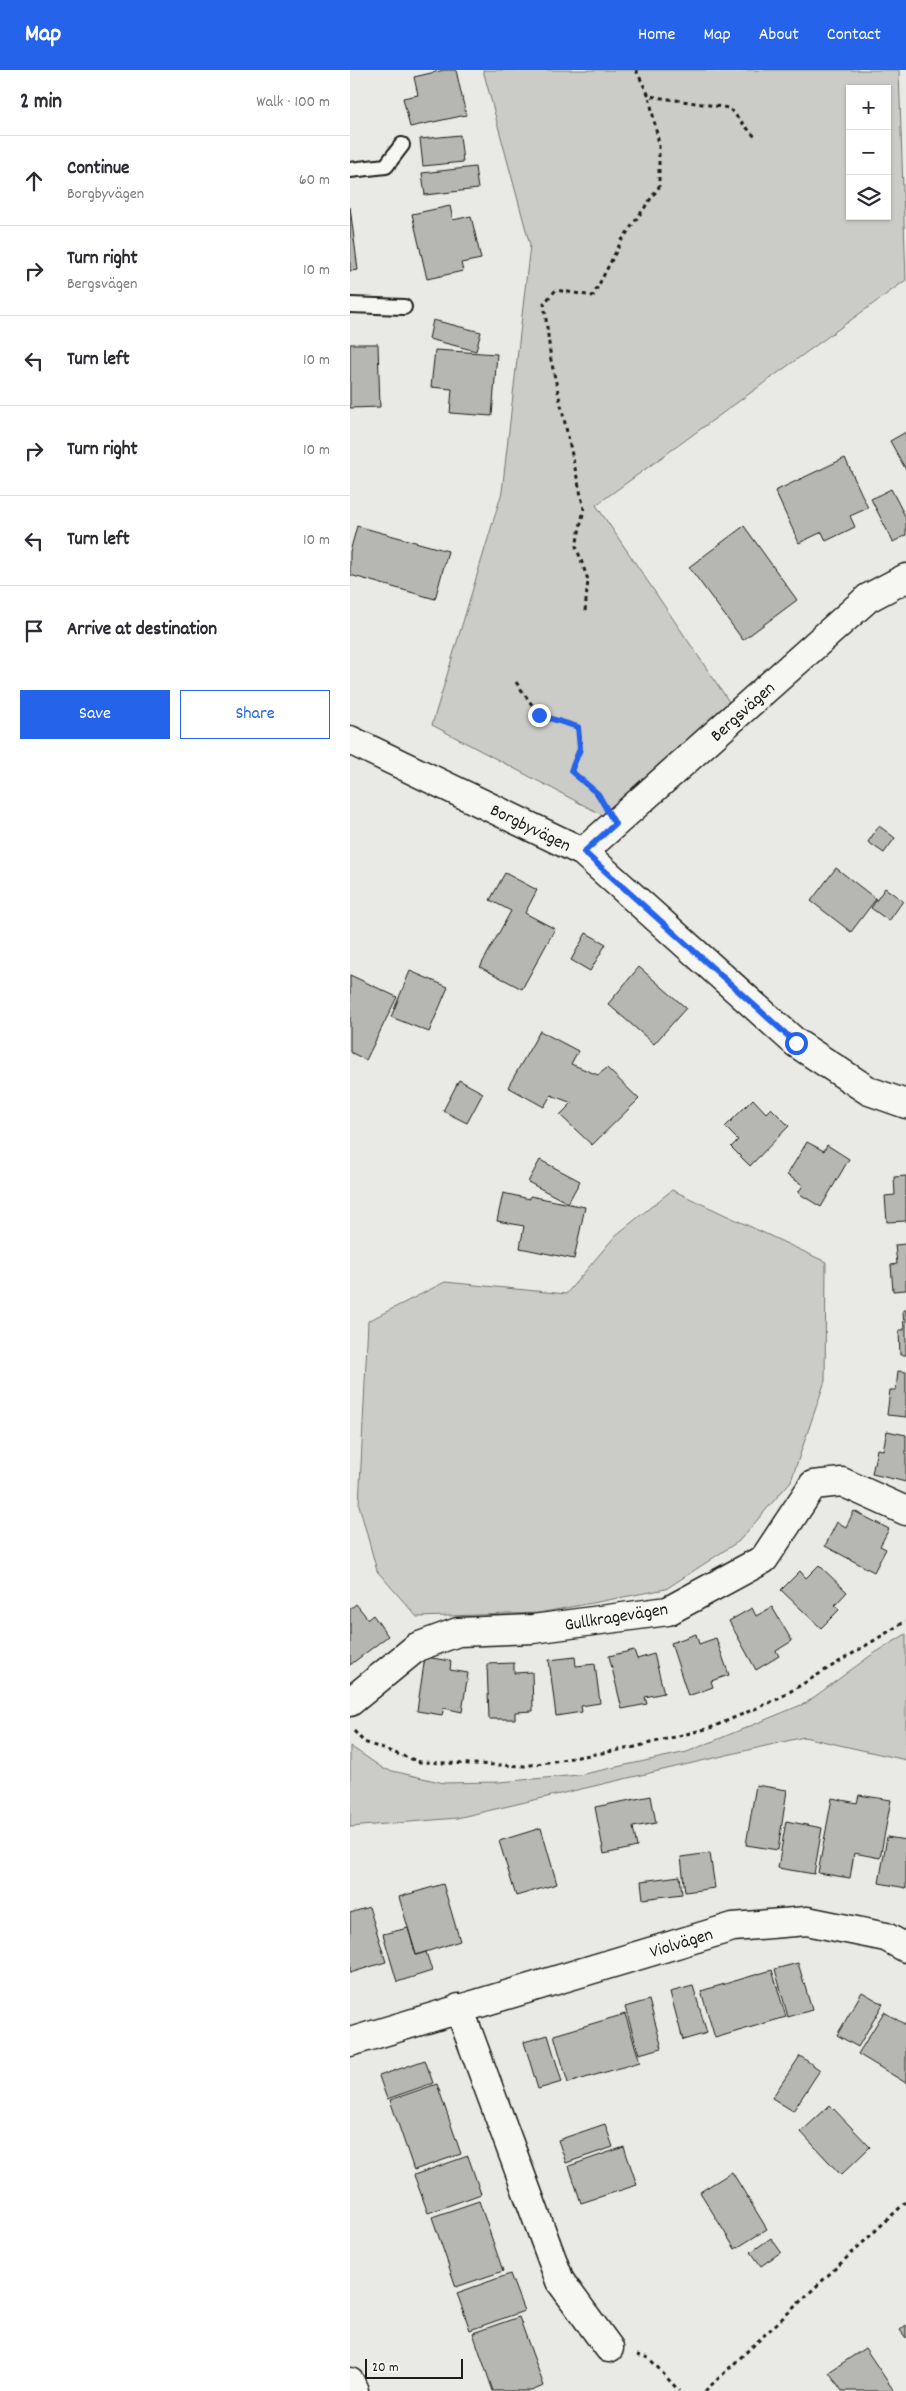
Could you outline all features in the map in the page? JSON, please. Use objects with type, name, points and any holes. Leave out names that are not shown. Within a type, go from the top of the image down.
[{"type":"street","name":"Bergsvägen","points":[[584,852],[868,598],[906,578]]},
{"type":"street","name":"Borgbyvägen","points":[[350,740],[584,852],[796,1043],[869,1091],[906,1104]]},
{"type":"street","name":"Gullkragevägen","points":[[350,1702],[417,1647],[458,1632],[533,1629],[668,1611],[764,1559],[813,1486],[842,1482],[906,1511]]},
{"type":"street","name":"Violvägen","points":[[350,2042],[733,1927],[806,1921],[886,1937],[906,1948]]},
{"type":"street","points":[[460,2008],[560,2280],[609,2348]]},
{"type":"street","points":[[350,2382],[354,2391]]},
{"type":"lane","points":[[350,170],[386,166],[402,145]]},
{"type":"lane","points":[[350,305],[404,307]]},
{"type":"path","points":[[585,611],[588,580],[576,546],[584,509],[551,360],[544,303],[556,290],[593,296],[622,240],[659,187],[659,144],[648,96],[636,70]]},
{"type":"path","points":[[648,96],[729,108],[756,138]]},
{"type":"path","points":[[516,682],[539,715],[578,727],[580,749],[571,771],[598,794],[615,824]]},
{"type":"path","points":[[350,1726],[364,1742],[420,1762],[525,1766],[631,1748],[710,1728],[778,1699],[906,1621]]},
{"type":"path","points":[[705,2391],[906,2202]]},
{"type":"path","points":[[609,2348],[649,2358],[679,2391]]},
{"type":"shaded area","points":[[483,70],[899,70],[906,280],[596,505],[730,703],[608,818],[432,725],[502,492],[530,245]]},
{"type":"shaded area","points":[[672,1190],[826,1262],[825,1381],[791,1481],[739,1541],[666,1589],[539,1613],[417,1617],[377,1571],[359,1505],[368,1321],[445,1282],[566,1294],[616,1235]]},
{"type":"shaded area","points":[[906,1634],[906,1760],[804,1737],[457,1818],[350,1827],[350,1746],[384,1769],[444,1783],[499,1782],[579,1775],[687,1752],[806,1703],[870,1656]]},
{"type":"building","points":[[444,70],[456,70],[466,115],[410,127],[403,98],[418,95],[414,77]]},
{"type":"building","points":[[460,135],[463,162],[423,166],[420,139]]},
{"type":"building","points":[[475,167],[478,189],[425,195],[422,173]]},
{"type":"building","points":[[450,206],[453,220],[471,216],[481,259],[461,263],[463,271],[427,279],[412,214]]},
{"type":"building","points":[[350,207],[358,270],[350,271]]},
{"type":"building","points":[[433,320],[481,332],[476,351],[429,339]]},
{"type":"building","points":[[350,344],[378,344],[380,407],[350,408]]},
{"type":"building","points":[[435,350],[497,354],[492,416],[450,413],[452,389],[431,387]]},
{"type":"building","points":[[906,432],[906,470],[890,441]]},
{"type":"building","points":[[845,458],[868,508],[850,516],[855,527],[826,541],[822,532],[799,543],[775,491]]},
{"type":"building","points":[[891,489],[906,518],[906,535],[893,542],[871,499]]},
{"type":"building","points":[[357,526],[448,551],[435,599],[350,575],[350,552]]},
{"type":"building","points":[[744,526],[797,600],[743,640],[689,567]]},
{"type":"building","points":[[879,826],[895,838],[884,853],[868,842]]},
{"type":"building","points":[[836,868],[876,899],[851,932],[811,901]]},
{"type":"building","points":[[505,873],[537,890],[525,913],[555,929],[522,989],[480,967],[511,911],[490,900]]},
{"type":"building","points":[[885,888],[903,901],[889,921],[871,908]]},
{"type":"building","points":[[586,933],[606,944],[590,971],[571,960]]},
{"type":"building","points":[[639,967],[686,1008],[654,1044],[608,1004]]},
{"type":"building","points":[[410,971],[448,987],[429,1032],[391,1017]]},
{"type":"building","points":[[350,975],[397,997],[366,1060],[350,1052]]},
{"type":"building","points":[[540,1031],[578,1051],[571,1064],[598,1075],[607,1068],[639,1099],[592,1145],[560,1115],[572,1103],[551,1095],[544,1107],[508,1087]]},
{"type":"building","points":[[459,1080],[483,1093],[467,1123],[443,1111]]},
{"type":"building","points":[[753,1099],[766,1113],[771,1108],[789,1126],[750,1166],[731,1147],[738,1140],[725,1127]]},
{"type":"building","points":[[807,1142],[824,1151],[827,1145],[849,1159],[821,1207],[798,1193],[803,1185],[787,1175]]},
{"type":"building","points":[[540,1160],[580,1181],[568,1203],[528,1182]]},
{"type":"building","points":[[906,1176],[906,1221],[887,1222],[885,1196],[895,1195],[894,1177]]},
{"type":"building","points":[[503,1193],[530,1199],[530,1196],[585,1207],[574,1259],[520,1248],[524,1226],[497,1221]]},
{"type":"building","points":[[906,1244],[906,1290],[893,1291],[891,1265],[897,1264],[895,1245]]},
{"type":"building","points":[[903,1310],[906,1310],[906,1355],[900,1355],[899,1330],[904,1330]]},
{"type":"building","points":[[898,1371],[906,1372],[906,1417],[887,1415],[890,1390],[896,1390]]},
{"type":"building","points":[[887,1431],[906,1435],[906,1482],[872,1474],[877,1449],[883,1450]]},
{"type":"building","points":[[854,1511],[889,1529],[880,1546],[886,1549],[874,1572],[825,1546],[837,1522],[846,1527]]},
{"type":"building","points":[[819,1565],[847,1592],[835,1605],[839,1610],[821,1628],[781,1590],[800,1571],[806,1578]]},
{"type":"building","points":[[356,1604],[368,1619],[373,1615],[388,1636],[350,1665],[350,1609]]},
{"type":"building","points":[[772,1607],[792,1641],[776,1651],[779,1656],[756,1670],[729,1621],[752,1608],[756,1616]]},
{"type":"building","points":[[696,1634],[699,1644],[716,1638],[729,1675],[711,1681],[713,1687],[688,1696],[671,1643]]},
{"type":"building","points":[[634,1650],[637,1659],[654,1654],[664,1693],[645,1697],[647,1704],[622,1709],[609,1656]]},
{"type":"building","points":[[425,1657],[451,1661],[450,1670],[468,1673],[462,1712],[444,1708],[442,1715],[417,1711]]},
{"type":"building","points":[[575,1657],[576,1666],[595,1664],[600,1703],[581,1706],[582,1712],[556,1716],[549,1660]]},
{"type":"building","points":[[514,1663],[514,1673],[532,1672],[533,1711],[515,1712],[515,1719],[489,1719],[487,1664]]},
{"type":"building","points":[[756,1785],[787,1790],[778,1850],[746,1845]]},
{"type":"building","points":[[859,1795],[891,1800],[880,1858],[854,1853],[850,1878],[818,1873],[832,1798],[857,1803]]},
{"type":"building","points":[[651,1796],[656,1823],[633,1827],[637,1847],[604,1854],[595,1807]]},
{"type":"building","points":[[786,1821],[822,1828],[814,1874],[778,1868]]},
{"type":"building","points":[[541,1828],[557,1884],[516,1896],[499,1841]]},
{"type":"building","points":[[887,1837],[906,1840],[906,1888],[879,1883]]},
{"type":"building","points":[[710,1853],[715,1888],[685,1892],[681,1857]]},
{"type":"building","points":[[680,1876],[682,1894],[643,1899],[641,1881]]},
{"type":"building","points":[[443,1884],[460,1941],[416,1955],[399,1897]]},
{"type":"building","points":[[369,1907],[386,1962],[350,1973],[350,1913]]},
{"type":"building","points":[[408,1928],[416,1955],[426,1952],[432,1971],[397,1982],[383,1934]]},
{"type":"building","points":[[798,1963],[812,2010],[788,2017],[775,1969]]},
{"type":"building","points":[[772,1970],[786,2017],[715,2038],[701,1991]]},
{"type":"building","points":[[693,1986],[707,2033],[683,2040],[670,1992]]},
{"type":"building","points":[[862,1992],[883,2004],[858,2047],[837,2035]]},
{"type":"building","points":[[649,2000],[662,2048],[639,2054],[625,2007]]},
{"type":"building","points":[[884,2012],[906,2025],[906,2083],[858,2054]]},
{"type":"building","points":[[625,2014],[640,2062],[568,2083],[554,2035]]},
{"type":"building","points":[[548,2035],[562,2082],[538,2089],[524,2042]]},
{"type":"building","points":[[800,2056],[820,2070],[793,2111],[772,2098]]},
{"type":"building","points":[[425,2060],[433,2083],[387,2099],[379,2076]]},
{"type":"building","points":[[437,2084],[461,2154],[414,2170],[390,2100]]},
{"type":"building","points":[[830,2105],[870,2147],[841,2175],[801,2132]]},
{"type":"building","points":[[605,2124],[613,2147],[566,2163],[558,2140]]},
{"type":"building","points":[[624,2147],[637,2185],[581,2203],[569,2166]]},
{"type":"building","points":[[468,2156],[481,2194],[428,2213],[414,2175]]},
{"type":"building","points":[[732,2172],[767,2229],[735,2249],[700,2192]]},
{"type":"building","points":[[479,2201],[503,2271],[456,2287],[432,2217]]},
{"type":"building","points":[[771,2238],[781,2252],[761,2266],[751,2252]]},
{"type":"building","points":[[510,2274],[524,2311],[470,2330],[457,2293]]},
{"type":"building","points":[[519,2317],[544,2386],[531,2391],[493,2391],[473,2333]]},
{"type":"building","points":[[906,2325],[906,2338],[900,2330]]},
{"type":"building","points":[[865,2348],[894,2391],[842,2391],[829,2372]]},
{"type":"route","points":[[539,715],[578,727],[580,749],[571,771],[598,794],[615,824],[584,852],[796,1043]]}]
